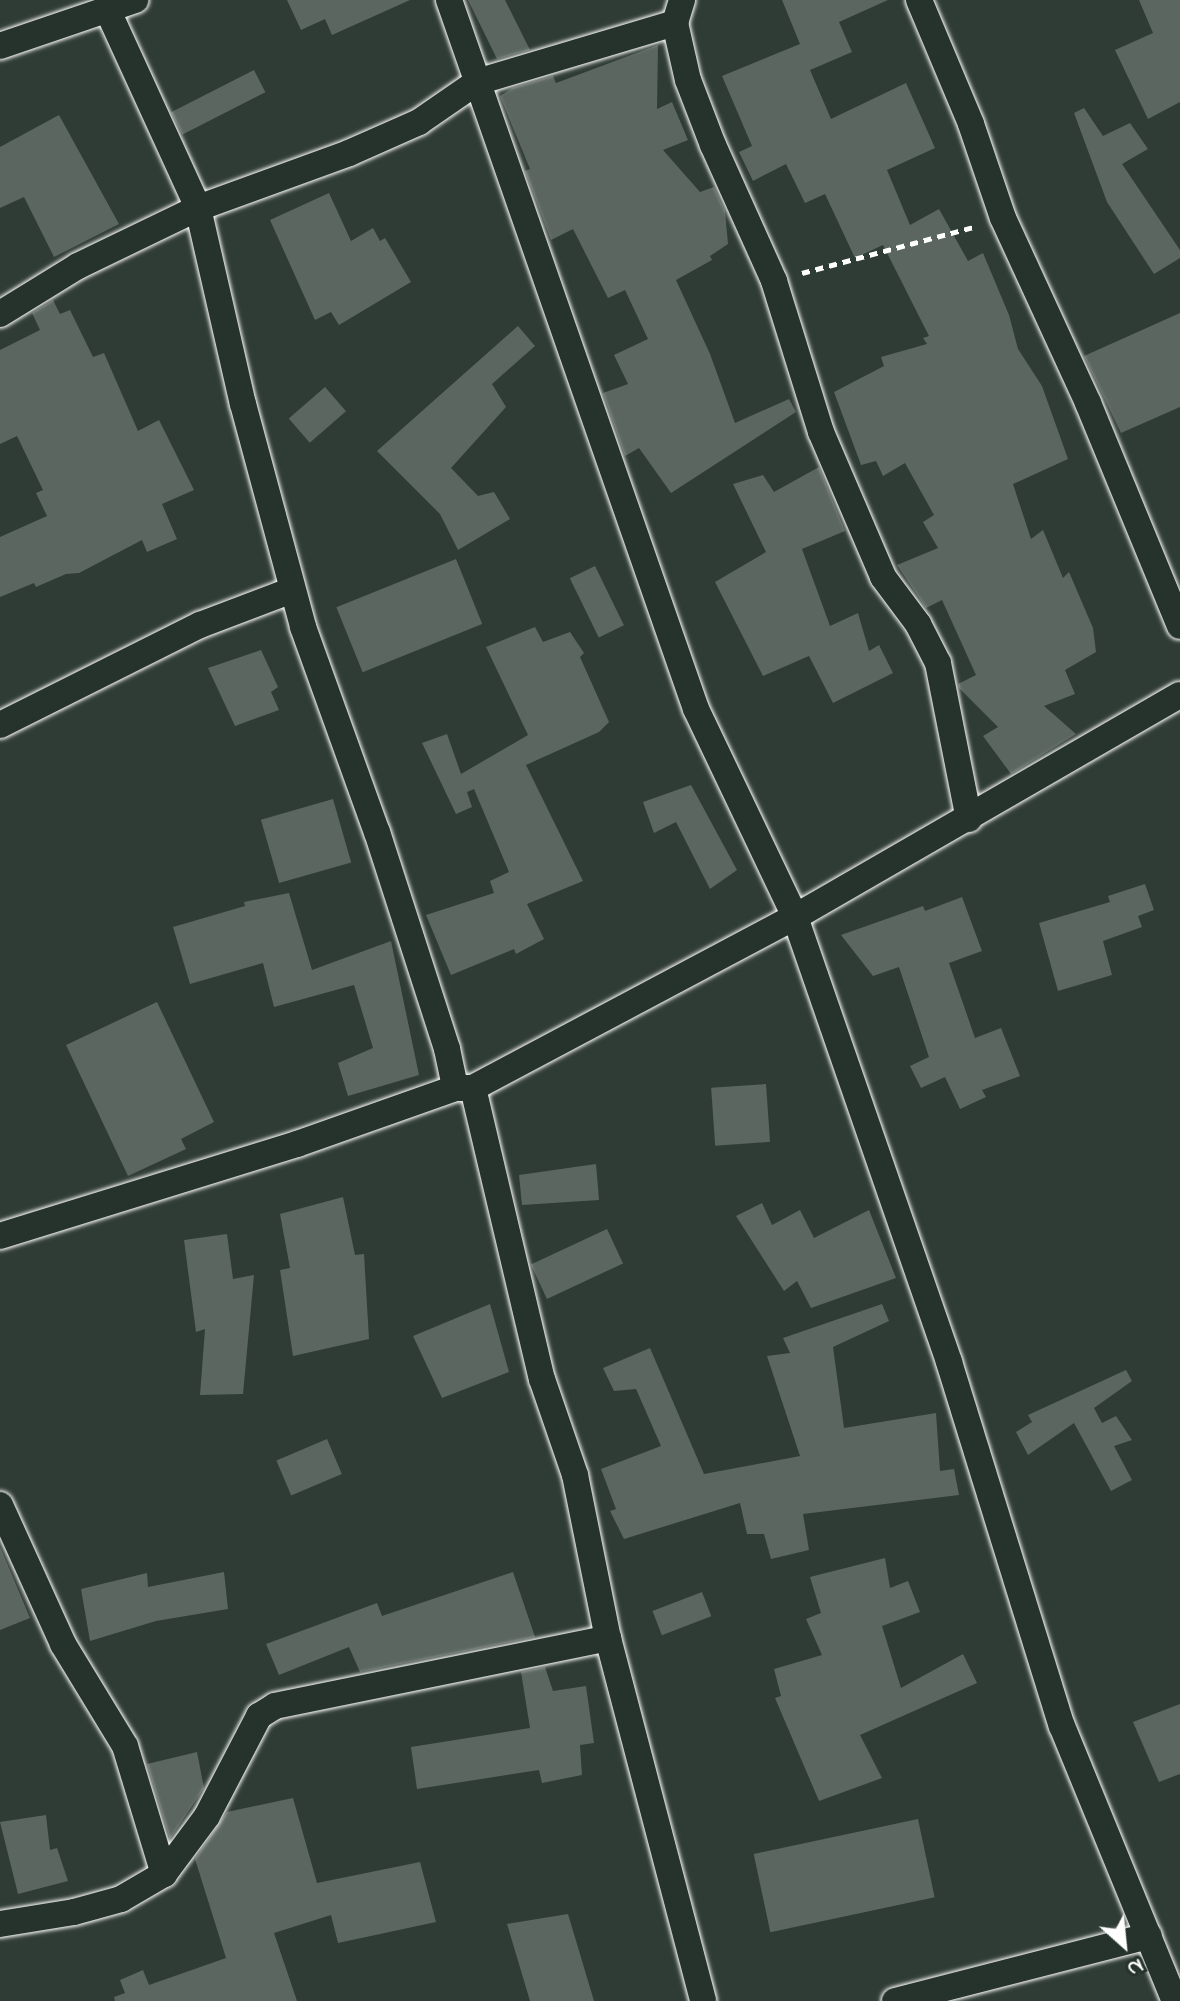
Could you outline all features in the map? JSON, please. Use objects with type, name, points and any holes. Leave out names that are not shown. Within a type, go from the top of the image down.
[{"type":"street","points":[[0,46],[135,0]]},
{"type":"street","points":[[449,0],[696,709],[795,917],[949,1362],[1062,1726],[1175,2001]]},
{"type":"street","points":[[919,0],[971,124],[1003,218],[1088,403],[1180,626]]},
{"type":"street","points":[[108,11],[198,208],[243,404],[292,590],[377,832],[447,1049],[464,1088],[542,1379],[575,1475],[608,1638],[703,2001]]},
{"type":"street","points":[[0,314],[78,266],[198,208],[349,153],[419,122],[477,82],[679,12],[688,80],[713,145],[774,281],[821,432],[883,577],[918,624],[938,663],[969,819]]},
{"type":"street","points":[[0,725],[200,625],[292,590]]},
{"type":"street","points":[[0,1236],[297,1144],[464,1088],[795,917],[1180,695]]},
{"type":"street","points":[[0,1505],[63,1644],[125,1746],[164,1874]]},
{"type":"street","points":[[0,1924],[74,1912],[121,1899],[164,1874],[207,1816],[259,1716],[275,1706],[608,1638]]},
{"type":"street","points":[[895,2001],[1149,1936]]},
{"type":"path","points":[[774,281],[911,247],[1003,218]]},
{"type":"building","points":[[287,0],[410,0],[332,35],[325,19],[301,30]]},
{"type":"building","points":[[468,0],[505,0],[530,50],[497,59]]},
{"type":"building","points":[[782,0],[888,0],[839,22],[852,52],[810,70],[831,119],[906,83],[935,148],[887,170],[910,225],[939,209],[968,261],[983,253],[1009,315],[1018,349],[1042,386],[1068,459],[1013,484],[1031,539],[1043,530],[1063,578],[1069,572],[1093,628],[1096,652],[1065,670],[1075,694],[1044,706],[1076,734],[1011,774],[983,736],[998,727],[959,688],[958,684],[976,675],[942,600],[926,608],[897,565],[938,548],[923,522],[934,515],[905,463],[883,476],[876,461],[861,465],[834,392],[884,366],[881,357],[927,344],[923,338],[929,336],[883,245],[855,258],[825,194],[805,203],[786,164],[753,181],[739,152],[752,146],[722,76],[800,44]]},
{"type":"building","points":[[1139,0],[1180,0],[1180,102],[1148,119],[1115,50],[1153,33]]},
{"type":"building","points":[[658,45],[657,109],[672,102],[688,140],[663,150],[700,192],[714,187],[725,211],[728,244],[710,256],[712,260],[676,280],[710,354],[735,423],[789,399],[796,412],[671,493],[639,448],[625,456],[603,393],[628,384],[614,355],[648,339],[625,290],[608,298],[573,229],[551,240],[525,171],[530,169],[500,96],[512,88],[553,76],[556,83]]},
{"type":"building","points":[[254,70],[265,92],[182,134],[171,112]]},
{"type":"building","points":[[1084,108],[1103,136],[1130,123],[1148,149],[1122,164],[1180,250],[1180,258],[1154,274],[1107,202],[1074,113]]},
{"type":"building","points":[[59,115],[119,224],[54,257],[24,197],[0,208],[0,147]]},
{"type":"building","points":[[329,193],[351,241],[373,228],[380,241],[385,238],[411,282],[339,325],[331,312],[315,320],[270,220]]},
{"type":"building","points":[[53,300],[60,314],[70,310],[93,357],[104,353],[138,431],[159,420],[194,490],[162,504],[177,539],[147,552],[142,540],[79,573],[66,574],[36,587],[34,583],[0,597],[0,537],[47,516],[36,493],[43,490],[17,436],[0,444],[0,350],[40,330],[32,313]]},
{"type":"building","points":[[1180,313],[1180,407],[1121,433],[1084,356]]},
{"type":"building","points":[[518,326],[535,346],[492,384],[506,407],[451,468],[478,496],[494,492],[510,519],[458,550],[440,514],[377,451]]},
{"type":"building","points":[[325,387],[346,411],[310,443],[289,418]]},
{"type":"building","points":[[819,467],[845,531],[802,549],[830,626],[858,613],[869,651],[879,645],[893,673],[833,703],[809,656],[763,676],[715,582],[766,552],[733,484],[763,475],[774,492]]},
{"type":"building","points":[[456,559],[482,624],[363,672],[336,607]]},
{"type":"building","points":[[595,566],[624,625],[599,638],[570,578]]},
{"type":"building","points":[[535,627],[543,642],[570,632],[584,653],[580,657],[609,722],[599,732],[526,765],[583,881],[527,904],[544,939],[516,954],[514,949],[451,975],[426,915],[494,893],[490,881],[509,872],[474,789],[467,792],[472,807],[456,814],[422,743],[447,734],[461,774],[528,735],[486,647]]},
{"type":"building","points":[[261,650],[278,687],[271,692],[279,710],[235,726],[208,668]]},
{"type":"building","points":[[691,785],[737,870],[710,889],[676,822],[654,833],[643,802]]},
{"type":"building","points":[[333,799],[351,862],[279,883],[261,820]]},
{"type":"building","points":[[1145,884],[1154,910],[1138,916],[1142,927],[1103,941],[1112,975],[1058,991],[1039,923],[1110,902],[1108,896]]},
{"type":"building","points":[[289,893],[312,970],[391,941],[419,1075],[348,1096],[338,1063],[373,1048],[354,985],[274,1007],[263,963],[190,984],[173,927],[245,906],[244,902]]},
{"type":"building","points":[[962,897],[982,951],[949,963],[975,1038],[1001,1028],[1020,1076],[982,1090],[986,1097],[960,1109],[945,1077],[921,1088],[910,1066],[929,1057],[899,967],[873,976],[841,935],[923,906],[925,911]]},
{"type":"building","points":[[157,1002],[214,1122],[181,1139],[186,1149],[128,1176],[66,1045]]},
{"type":"building","points":[[766,1084],[770,1142],[715,1146],[711,1088]]},
{"type":"building","points":[[596,1164],[599,1200],[522,1205],[519,1175]]},
{"type":"building","points":[[343,1197],[355,1255],[364,1254],[369,1339],[293,1356],[280,1270],[290,1268],[280,1214]]},
{"type":"building","points":[[762,1203],[772,1225],[800,1210],[814,1238],[869,1210],[896,1278],[811,1308],[797,1281],[784,1291],[736,1216]]},
{"type":"building","points":[[607,1229],[623,1263],[547,1299],[531,1264]]},
{"type":"building","points":[[227,1234],[233,1279],[254,1275],[243,1394],[200,1395],[205,1329],[196,1332],[184,1240]]},
{"type":"building","points":[[490,1304],[509,1372],[442,1398],[413,1336]]},
{"type":"building","points":[[882,1304],[889,1321],[833,1347],[844,1428],[936,1413],[940,1471],[954,1469],[959,1495],[803,1514],[809,1550],[771,1559],[764,1534],[747,1534],[740,1503],[624,1539],[610,1511],[616,1509],[601,1469],[661,1446],[636,1389],[614,1391],[603,1368],[650,1348],[704,1474],[800,1456],[767,1356],[790,1353],[783,1338]]},
{"type":"building","points":[[1126,1370],[1132,1381],[1094,1408],[1102,1423],[1116,1416],[1132,1440],[1114,1446],[1132,1480],[1111,1491],[1074,1423],[1028,1455],[1016,1432],[1032,1422],[1028,1415]]},
{"type":"building","points":[[327,1439],[342,1474],[291,1495],[276,1460]]},
{"type":"building","points":[[0,1547],[30,1618],[0,1630]]},
{"type":"building","points":[[885,1558],[890,1588],[908,1581],[920,1612],[882,1626],[901,1688],[963,1654],[977,1683],[860,1735],[882,1778],[819,1801],[775,1698],[781,1696],[774,1669],[822,1655],[806,1619],[821,1613],[810,1577]]},
{"type":"building","points":[[224,1572],[228,1609],[156,1621],[90,1641],[81,1589],[147,1573],[148,1587]]},
{"type":"building","points":[[513,1572],[535,1637],[360,1672],[349,1647],[279,1675],[266,1644],[377,1603],[382,1616]]},
{"type":"building","points":[[702,1592],[711,1616],[662,1635],[653,1611]]},
{"type":"building","points":[[545,1667],[553,1691],[586,1686],[594,1743],[580,1745],[582,1775],[542,1783],[539,1770],[417,1789],[411,1747],[530,1728],[521,1672]]},
{"type":"building","points":[[1180,1704],[1180,1774],[1159,1782],[1133,1722]]},
{"type":"building","points":[[197,1752],[204,1788],[170,1839],[147,1764]]},
{"type":"building","points":[[293,1798],[317,1883],[420,1862],[436,1922],[338,1943],[331,1915],[274,1933],[297,2001],[115,2001],[114,1997],[125,1993],[120,1980],[143,1970],[149,1985],[226,1958],[195,1859],[227,1812]]},
{"type":"building","points":[[46,1815],[50,1850],[57,1848],[68,1881],[18,1894],[0,1822]]},
{"type":"building","points":[[918,1819],[935,1897],[770,1932],[754,1854]]},
{"type":"building","points":[[568,1914],[594,2001],[530,2001],[507,1924]]}]
